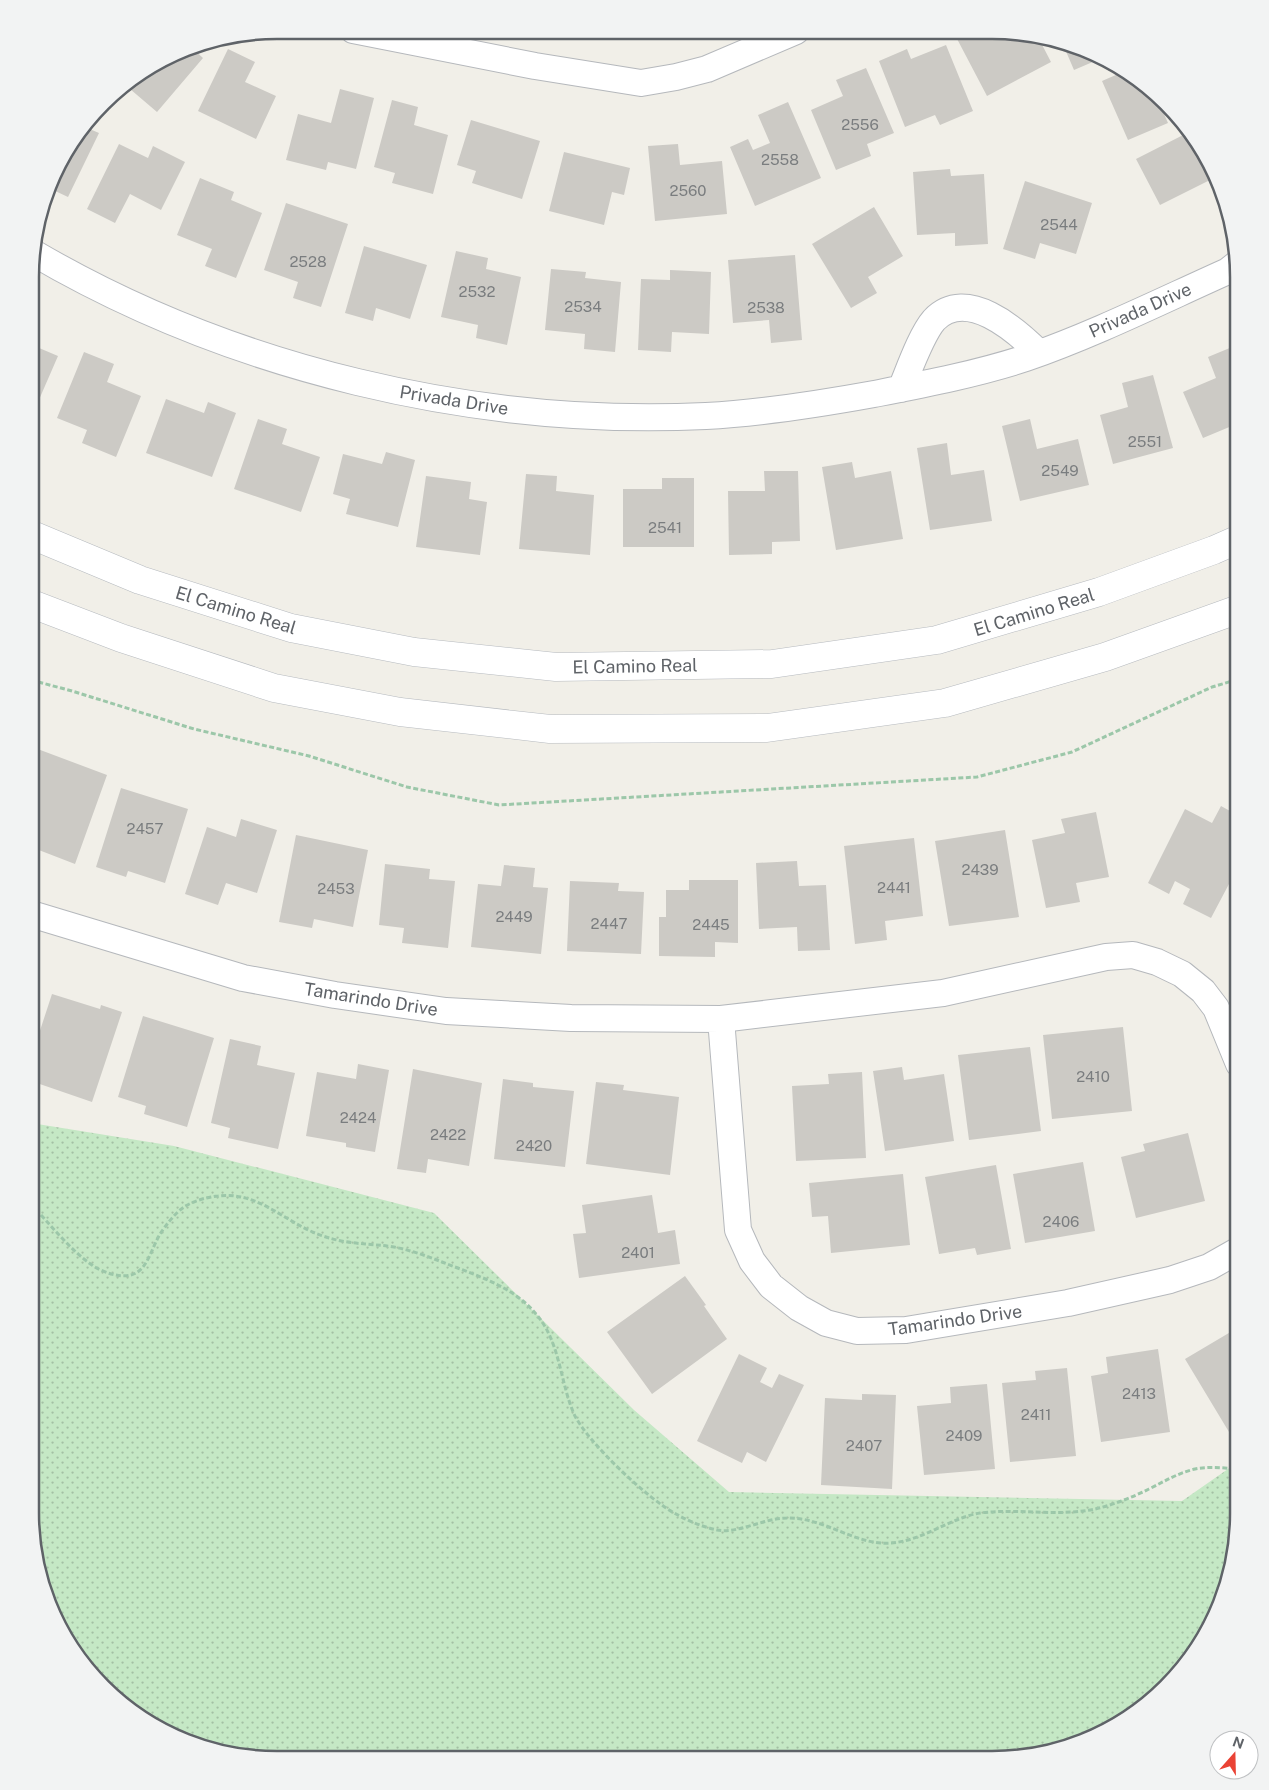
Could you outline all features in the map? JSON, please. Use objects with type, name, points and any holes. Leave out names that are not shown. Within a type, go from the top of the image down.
[{"type":"main road","name":"El Camino Real","points":[[39,538],[140,580],[292,628],[414,652],[556,667],[772,664],[937,640],[1099,592],[1230,544]]},
{"type":"main road","points":[[39,607],[121,638],[274,688],[400,712],[550,730],[767,728],[945,703],[1105,657],[1230,612]]},
{"type":"street","points":[[398,39],[535,66],[641,83],[707,69],[779,39]]},
{"type":"street","name":"Privada Drive","points":[[40,256],[71,275],[212,338],[294,365],[369,385],[460,404],[537,412],[613,416],[707,416],[818,404],[934,383],[1039,353],[1118,321],[1230,269]]},
{"type":"street","points":[[901,389],[934,320],[947,310],[958,308],[977,310],[998,318],[1016,331],[1039,353]]},
{"type":"street","name":"Tamarindo Drive","points":[[39,916],[243,978],[335,995],[446,1011],[571,1018],[721,1019],[943,993],[1106,957],[1133,955],[1157,962],[1182,974],[1203,991],[1216,1008],[1230,1042]]},
{"type":"street","name":"Tamarindo Drive","points":[[721,1019],[738,1230],[752,1261],[772,1286],[799,1308],[826,1323],[856,1331],[906,1330],[1068,1303],[1170,1280],[1209,1267],[1230,1255]]},
{"type":"path","points":[[39,1213],[92,1266],[125,1277],[137,1273],[146,1264],[160,1234],[184,1206],[205,1198],[222,1195],[254,1200],[333,1240],[351,1244],[400,1248],[496,1284],[520,1299],[537,1314],[550,1337],[569,1400],[585,1432],[606,1455],[652,1497],[675,1514],[719,1530],[732,1530],[770,1519],[804,1518],[862,1538],[890,1543],[906,1540],[975,1514],[997,1511],[1072,1511],[1094,1509],[1146,1491],[1172,1476],[1196,1469],[1214,1467],[1230,1468]]},
{"type":"green space","points":[[39,1124],[174,1146],[434,1213],[634,1410],[729,1492],[1182,1501],[1230,1468],[1230,1529],[1226,1559],[1218,1590],[1198,1632],[1171,1670],[1137,1702],[1097,1727],[1069,1739],[1038,1747],[1008,1751],[261,1751],[231,1747],[200,1739],[172,1727],[145,1711],[120,1692],[98,1670],[79,1645],[63,1618],[47,1575],[39,1529]]},
{"type":"building","points":[[957,39],[1008,39],[1042,44],[1051,62],[987,96]]},
{"type":"building","points":[[946,45],[973,111],[940,125],[935,115],[905,127],[879,61],[907,49],[911,59]]},
{"type":"building","points":[[228,49],[255,62],[245,82],[276,96],[256,139],[198,111]]},
{"type":"building","points":[[1065,50],[1094,62],[1074,70]]},
{"type":"building","points":[[197,52],[203,58],[157,112],[130,89],[172,63]]},
{"type":"building","points":[[866,68],[894,133],[867,144],[871,156],[836,170],[811,110],[843,96],[836,80]]},
{"type":"building","points":[[1117,75],[1124,79],[1149,98],[1163,112],[1168,123],[1128,140],[1102,81]]},
{"type":"building","points":[[340,89],[374,98],[356,169],[328,162],[326,170],[286,160],[298,114],[331,123]]},
{"type":"building","points":[[392,100],[418,107],[414,125],[448,135],[433,194],[392,183],[395,173],[374,167]]},
{"type":"building","points":[[788,102],[821,178],[755,206],[730,147],[748,139],[753,150],[770,143],[758,115]]},
{"type":"building","points":[[471,120],[540,141],[522,199],[472,183],[476,171],[457,165]]},
{"type":"building","points":[[90,129],[99,133],[68,197],[55,191],[71,158]]},
{"type":"building","points":[[1183,135],[1210,180],[1160,205],[1136,159]]},
{"type":"building","points":[[119,144],[148,158],[153,146],[185,162],[161,210],[130,194],[115,223],[87,209]]},
{"type":"building","points":[[678,144],[680,165],[722,161],[727,214],[655,221],[648,146]]},
{"type":"building","points":[[564,152],[630,168],[624,195],[612,192],[604,225],[549,211]]},
{"type":"building","points":[[950,169],[951,176],[984,174],[988,244],[955,246],[955,233],[917,235],[913,172]]},
{"type":"building","points":[[200,178],[234,192],[231,200],[262,213],[236,278],[205,266],[212,249],[177,235]]},
{"type":"building","points":[[1025,181],[1092,203],[1076,254],[1040,243],[1035,259],[1003,249]]},
{"type":"building","points":[[286,203],[348,224],[321,307],[293,298],[298,282],[264,270]]},
{"type":"building","points":[[874,207],[903,256],[868,277],[877,293],[851,308],[812,244]]},
{"type":"building","points":[[364,246],[427,265],[410,319],[376,308],[373,321],[345,313]]},
{"type":"building","points":[[456,251],[488,258],[486,269],[521,277],[507,345],[476,338],[478,325],[441,317]]},
{"type":"building","points":[[795,255],[802,340],[771,343],[769,320],[733,323],[728,260]]},
{"type":"building","points":[[551,269],[586,272],[585,278],[621,282],[615,352],[584,349],[585,334],[545,330]]},
{"type":"building","points":[[670,270],[711,272],[709,334],[672,332],[671,352],[638,350],[641,279],[670,280]]},
{"type":"building","points":[[39,348],[58,356],[39,400]]},
{"type":"building","points":[[1230,348],[1230,427],[1203,438],[1183,392],[1216,378],[1208,357]]},
{"type":"building","points":[[84,352],[114,364],[107,382],[141,396],[116,457],[82,443],[87,430],[57,418]]},
{"type":"building","points":[[1153,375],[1173,448],[1113,464],[1100,415],[1128,407],[1122,383]]},
{"type":"building","points":[[166,399],[204,413],[208,402],[236,413],[212,477],[146,453]]},
{"type":"building","points":[[258,419],[287,429],[282,444],[320,457],[301,512],[234,489]]},
{"type":"building","points":[[1030,419],[1037,449],[1078,439],[1089,485],[1020,501],[1002,426]]},
{"type":"building","points":[[947,443],[951,475],[984,470],[992,521],[930,530],[917,448]]},
{"type":"building","points":[[386,452],[415,460],[398,527],[346,514],[350,499],[333,494],[343,454],[382,464]]},
{"type":"building","points":[[852,462],[855,478],[891,471],[903,539],[836,550],[822,467]]},
{"type":"building","points":[[764,471],[798,471],[800,541],[772,542],[772,554],[729,555],[728,491],[765,491]]},
{"type":"building","points":[[526,474],[557,476],[556,491],[594,495],[590,555],[519,549]]},
{"type":"building","points":[[426,476],[471,482],[469,499],[487,502],[480,555],[416,547]]},
{"type":"building","points":[[662,478],[694,478],[694,547],[623,547],[623,489],[662,489]]},
{"type":"building","points":[[39,750],[107,775],[75,864],[39,850]]},
{"type":"building","points":[[121,788],[188,809],[165,883],[128,871],[126,877],[96,867]]},
{"type":"building","points":[[1221,806],[1230,811],[1230,882],[1211,918],[1183,904],[1190,889],[1175,881],[1169,894],[1148,883],[1185,809],[1212,823]]},
{"type":"building","points":[[1096,812],[1109,877],[1076,883],[1080,902],[1046,908],[1032,840],[1065,833],[1061,819]]},
{"type":"building","points":[[241,819],[277,830],[257,893],[226,883],[218,905],[185,894],[207,827],[236,837]]},
{"type":"building","points":[[1005,830],[1019,917],[949,926],[935,841]]},
{"type":"building","points":[[296,835],[368,850],[353,927],[314,919],[312,928],[279,922]]},
{"type":"building","points":[[914,838],[923,916],[885,921],[887,940],[855,944],[844,846]]},
{"type":"building","points":[[797,861],[799,886],[826,885],[830,950],[798,951],[797,927],[759,929],[756,863]]},
{"type":"building","points":[[385,864],[430,869],[429,879],[455,881],[448,948],[402,943],[404,928],[379,925]]},
{"type":"building","points":[[504,865],[535,868],[533,887],[548,888],[541,954],[471,947],[478,884],[501,886]]},
{"type":"building","points":[[689,880],[738,880],[738,943],[715,942],[715,957],[659,956],[659,917],[666,917],[666,890],[689,890]]},
{"type":"building","points":[[570,881],[619,883],[618,891],[644,892],[641,954],[567,951]]},
{"type":"building","points":[[52,994],[100,1009],[101,1005],[122,1012],[92,1102],[39,1084],[39,1034]]},
{"type":"building","points":[[143,1016],[214,1038],[187,1127],[144,1114],[146,1106],[118,1097]]},
{"type":"building","points":[[1123,1027],[1132,1111],[1052,1119],[1043,1035]]},
{"type":"building","points":[[230,1039],[261,1046],[257,1065],[295,1073],[278,1149],[228,1138],[230,1128],[211,1123]]},
{"type":"building","points":[[1030,1047],[1041,1131],[969,1140],[958,1055]]},
{"type":"building","points":[[358,1064],[389,1070],[375,1152],[346,1147],[346,1143],[306,1136],[317,1072],[356,1079]]},
{"type":"building","points":[[902,1067],[904,1080],[944,1074],[954,1141],[885,1151],[873,1071]]},
{"type":"building","points":[[413,1069],[482,1083],[469,1166],[428,1159],[426,1173],[397,1169]]},
{"type":"building","points":[[862,1072],[866,1158],[796,1161],[792,1086],[829,1084],[828,1074]]},
{"type":"building","points":[[503,1079],[533,1083],[533,1087],[574,1091],[565,1167],[494,1159]]},
{"type":"building","points":[[596,1082],[624,1085],[623,1090],[679,1097],[670,1175],[586,1164]]},
{"type":"building","points":[[1188,1133],[1205,1201],[1136,1218],[1121,1157],[1145,1151],[1143,1144]]},
{"type":"building","points":[[1083,1162],[1095,1231],[1025,1243],[1013,1174]]},
{"type":"building","points":[[996,1165],[1011,1249],[977,1255],[975,1248],[939,1254],[925,1177]]},
{"type":"building","points":[[903,1174],[910,1245],[831,1253],[828,1216],[812,1217],[809,1183]]},
{"type":"building","points":[[652,1195],[658,1233],[675,1230],[680,1264],[579,1278],[573,1234],[586,1233],[582,1205]]},
{"type":"building","points":[[685,1276],[727,1339],[652,1394],[607,1332]]},
{"type":"building","points":[[1230,1332],[1229,1432],[1185,1359]]},
{"type":"building","points":[[1158,1349],[1170,1432],[1101,1442],[1091,1376],[1108,1373],[1106,1357]]},
{"type":"building","points":[[739,1354],[767,1368],[760,1382],[772,1388],[779,1374],[804,1385],[766,1462],[747,1452],[742,1463],[697,1441]]},
{"type":"building","points":[[1067,1368],[1076,1456],[1010,1462],[1002,1383],[1036,1380],[1035,1371]]},
{"type":"building","points":[[987,1384],[995,1469],[924,1475],[917,1406],[951,1403],[950,1387]]},
{"type":"building","points":[[862,1394],[896,1395],[892,1489],[821,1485],[825,1398],[862,1400]]}]
